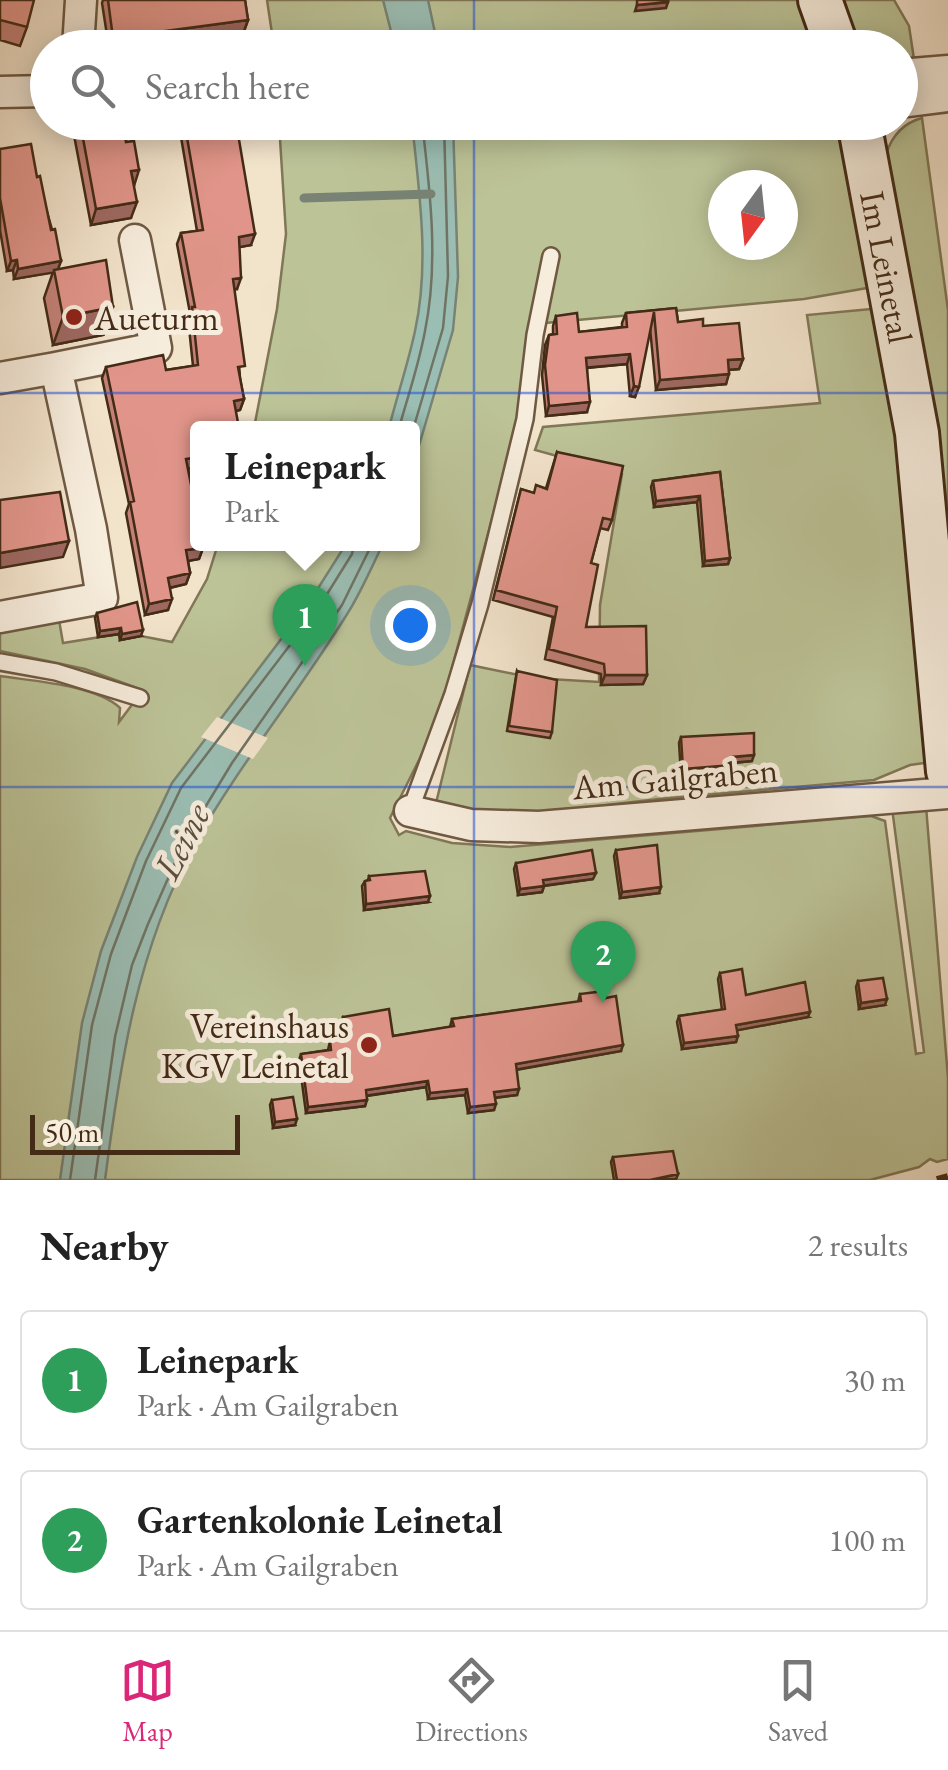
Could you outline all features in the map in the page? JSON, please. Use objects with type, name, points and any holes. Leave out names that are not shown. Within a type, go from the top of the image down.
[{"type":"main road","points":[[820,0],[831,30]]},
{"type":"main road","name":"Im Leinetal","points":[[863,140],[916,433],[948,771]]},
{"type":"street","points":[[80,30],[82,0]]},
{"type":"street","points":[[918,74],[948,71]]},
{"type":"street","points":[[0,92],[30,91]]},
{"type":"street","points":[[918,100],[948,96]]},
{"type":"street","points":[[0,378],[156,348],[135,240]]},
{"type":"street","points":[[0,617],[102,598],[56,368]]},
{"type":"street","name":"Am Gailgraben","points":[[410,811],[471,825],[539,828],[948,793]]},
{"type":"lane","points":[[410,811],[453,694],[480,604],[524,419],[551,256]]},
{"type":"lane","points":[[0,662],[56,672],[140,698]]},
{"type":"green space","points":[[267,0],[798,0],[808,30],[271,30]]},
{"type":"green space","points":[[835,0],[894,0],[910,30],[849,30]]},
{"type":"green space","points":[[922,118],[948,310],[948,582],[886,154],[892,140],[918,140],[918,120]]},
{"type":"green space","points":[[280,140],[840,140],[875,281],[867,288],[804,299],[545,323],[527,333],[520,415],[446,690],[430,738],[390,818],[399,835],[406,831],[452,843],[510,847],[871,816],[885,821],[916,1054],[924,1052],[892,808],[926,806],[948,1078],[948,1159],[930,1159],[919,1167],[870,1180],[0,1180],[0,676],[96,694],[120,708],[119,722],[143,690],[85,669],[0,651],[0,631],[59,620],[63,643],[119,634],[120,640],[141,636],[172,642],[207,579],[216,551],[420,551],[420,421],[255,421],[277,309],[286,234]]},
{"type":"green space","points":[[881,311],[892,381],[932,762],[910,765],[874,780],[492,818],[436,803],[470,665],[533,678],[599,682],[600,605],[622,474],[535,450],[543,427],[820,403],[807,315]]},
{"type":"water","points":[[383,0],[428,0],[434,30],[391,30]]},
{"type":"water","points":[[414,140],[454,140],[458,277],[453,330],[420,442],[420,421],[391,421],[415,331],[422,280],[422,227]]},
{"type":"water","name":"Leine","points":[[342,551],[380,551],[349,611],[212,815],[174,885],[134,1008],[105,1180],[60,1180],[82,1023],[101,951],[137,857],[172,783],[310,601]]},
{"type":"pier","points":[[217,717],[268,738],[253,759],[201,737]]},
{"type":"building","points":[[0,0],[34,0],[27,27],[0,20]]},
{"type":"building","points":[[108,0],[245,0],[248,20],[173,30],[112,30]]},
{"type":"building","points":[[637,0],[668,0],[668,2],[637,5]]},
{"type":"building","points":[[83,140],[134,141],[139,170],[131,171],[137,202],[96,209]]},
{"type":"building","points":[[187,140],[239,140],[255,234],[239,237],[241,278],[233,279],[245,366],[238,367],[244,399],[234,401],[238,421],[190,421],[190,458],[186,459],[190,479],[190,550],[186,550],[190,573],[168,578],[172,599],[149,604],[130,502],[134,501],[106,367],[163,355],[166,370],[198,365],[195,307],[181,233],[203,230]]},
{"type":"building","points":[[31,144],[61,261],[18,269],[17,260],[11,261],[0,198],[0,149]]},
{"type":"building","points":[[106,260],[113,307],[63,317],[54,270]]},
{"type":"building","points":[[676,308],[678,322],[703,319],[703,326],[739,323],[743,359],[728,360],[729,374],[660,380],[654,312],[639,387],[634,386],[630,354],[586,358],[590,402],[549,406],[545,365],[549,335],[557,334],[556,316],[577,313],[579,332],[627,327],[626,313]]},
{"type":"building","points":[[557,452],[623,466],[612,520],[603,518],[591,563],[598,565],[586,627],[646,626],[647,675],[605,675],[604,664],[549,649],[557,607],[496,590],[521,489],[534,493],[536,485],[547,489]]},
{"type":"building","points":[[720,472],[730,558],[705,561],[700,496],[656,501],[653,481]]},
{"type":"building","points":[[60,492],[69,541],[0,553],[0,500]]},
{"type":"building","points":[[137,602],[143,630],[122,634],[121,628],[100,631],[97,613]]},
{"type":"building","points":[[517,671],[557,680],[552,732],[509,726]]},
{"type":"building","points":[[754,733],[754,755],[732,757],[733,765],[683,769],[681,737]]},
{"type":"building","points":[[657,845],[661,887],[622,892],[616,850]]},
{"type":"building","points":[[592,850],[596,873],[543,880],[544,886],[520,889],[516,863]]},
{"type":"building","points":[[425,871],[430,896],[366,904],[365,881],[370,880],[369,876]]},
{"type":"building","points":[[742,969],[746,995],[805,982],[810,1012],[736,1025],[738,1036],[684,1043],[679,1016],[725,1009],[720,973]]},
{"type":"building","points":[[883,978],[887,999],[861,1003],[858,981]]},
{"type":"building","points":[[605,991],[606,998],[616,996],[623,1045],[516,1064],[519,1089],[494,1092],[496,1104],[470,1107],[467,1089],[430,1093],[428,1081],[366,1090],[367,1100],[308,1107],[301,1054],[331,1050],[330,1041],[347,1038],[343,1017],[389,1009],[393,1036],[454,1026],[452,1019],[581,1001],[580,994]]},
{"type":"building","points":[[293,1097],[297,1119],[275,1122],[272,1100]]},
{"type":"building","points":[[673,1151],[678,1174],[650,1180],[617,1180],[613,1157]]},
{"type":"waterway","points":[[304,198],[431,194]]},
{"type":"railway","points":[[937,1180],[948,1177]]},
{"type":"place","name":"Aueturm","points":[[74,317]]},
{"type":"place","name":"Leinepark","points":[[305,666]]},
{"type":"place","name":"Gartenkolonie Leinetal","points":[[603,1003]]},
{"type":"place","name":"Vereinshaus KGV Leinetal","points":[[369,1045]]}]
